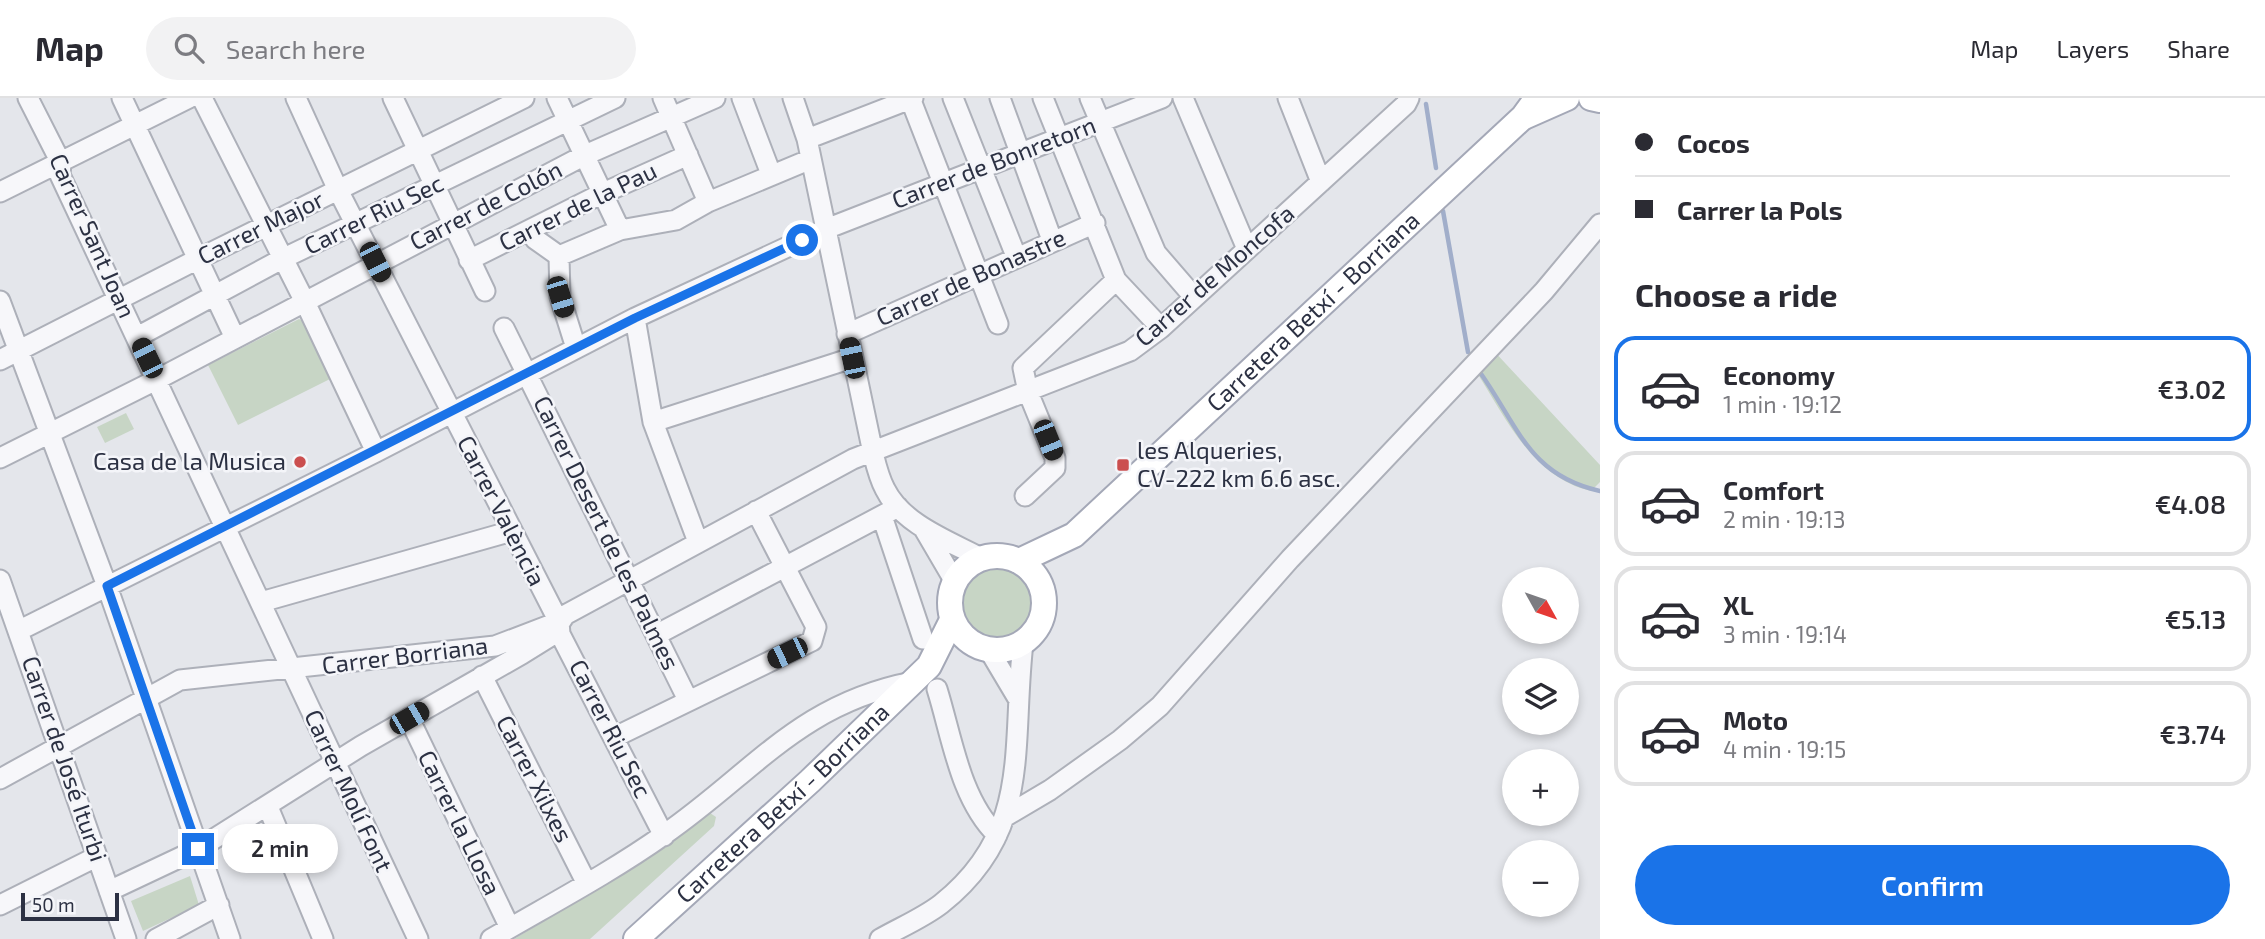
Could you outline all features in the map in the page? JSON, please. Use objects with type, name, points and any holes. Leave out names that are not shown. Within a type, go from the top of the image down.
[{"type":"main road","name":"Carretera Betxí - Borriana","points":[[1019,561],[1074,535],[1530,108],[1567,98]]},
{"type":"main road","points":[[1591,98],[1600,100]]},
{"type":"main road","name":"Carretera Betxí - Borriana","points":[[1043,592],[1074,535]]},
{"type":"main road","points":[[1007,557],[1019,561],[1030,569],[1043,592],[1041,621],[1023,643],[1001,650],[983,648],[966,640],[952,620],[950,594],[955,582],[962,572],[981,558],[1007,557]]},
{"type":"main road","name":"Carretera Betxí - Borriana","points":[[636,939],[810,781],[920,674],[952,620]]},
{"type":"main road","name":"Carretera Betxí - Borriana","points":[[920,674],[983,648]]},
{"type":"street","name":"Carrer Sant Joan","points":[[28,98],[61,163],[60,175],[227,528]]},
{"type":"street","points":[[122,98],[235,338]]},
{"type":"street","points":[[0,192],[190,98]]},
{"type":"street","points":[[202,98],[305,302],[376,452]]},
{"type":"street","name":"Carrer València","points":[[296,98],[338,190],[559,622]]},
{"type":"street","points":[[393,98],[485,291]]},
{"type":"street","name":"Carrer Major","points":[[0,360],[524,98]]},
{"type":"street","points":[[557,98],[620,230]]},
{"type":"street","name":"Carrer Riu Sec","points":[[137,337],[282,259],[615,98]]},
{"type":"street","points":[[663,98],[708,202]]},
{"type":"street","name":"Carrer de Colón","points":[[0,458],[158,379],[375,262],[583,156],[715,98]]},
{"type":"street","points":[[742,98],[771,174]]},
{"type":"street","points":[[793,98],[807,139],[873,453],[923,639]]},
{"type":"street","points":[[807,139],[911,98],[998,324]]},
{"type":"street","points":[[953,98],[1016,256]]},
{"type":"street","points":[[1000,98],[1052,240]]},
{"type":"street","points":[[1043,98],[1116,280],[1161,328]]},
{"type":"street","points":[[1090,98],[1156,253],[1194,297]]},
{"type":"street","name":"Carrer de Bonretorn","points":[[20,630],[452,414],[635,318],[825,229],[1162,98]]},
{"type":"street","points":[[1182,98],[1247,249]]},
{"type":"street","points":[[1288,98],[1321,182]]},
{"type":"street","name":"Carrer de Moncofa","points":[[873,453],[1130,351],[1161,328],[1406,104],[1409,98]]},
{"type":"street","name":"Carrer de la Pau","points":[[469,260],[601,194],[688,155]]},
{"type":"street","points":[[559,256],[620,230],[676,220],[708,202],[811,159]]},
{"type":"street","name":"Carrer de Bonastre","points":[[847,334],[1016,256],[1095,223]]},
{"type":"street","points":[[1006,816],[1051,790],[1120,740],[1160,706],[1363,481],[1544,291],[1600,223]]},
{"type":"street","points":[[530,230],[534,239],[559,256]]},
{"type":"street","points":[[559,256],[560,297],[576,348]]},
{"type":"street","points":[[1025,496],[1055,468],[1055,458],[1028,393],[1023,368],[1116,280]]},
{"type":"street","points":[[0,301],[107,586],[230,939]]},
{"type":"street","points":[[635,318],[653,422],[698,542]]},
{"type":"street","name":"Carrer Desert de les Palmes","points":[[504,328],[688,701]]},
{"type":"street","points":[[653,422],[852,358]]},
{"type":"street","name":"Carrer Borriana","points":[[0,779],[180,680],[495,646],[559,622],[565,615],[698,542],[853,459],[873,453]]},
{"type":"street","points":[[615,737],[811,641],[816,627],[756,511]]},
{"type":"street","points":[[890,511],[981,558]]},
{"type":"street","points":[[656,635],[890,511]]},
{"type":"street","name":"Carrer Molí Font","points":[[227,528],[418,939]]},
{"type":"street","points":[[924,528],[955,582]]},
{"type":"street","points":[[261,602],[512,531]]},
{"type":"street","name":"Carrer de José Iturbi","points":[[0,581],[20,630],[126,939]]},
{"type":"street","points":[[109,891],[198,849],[335,762],[551,636],[559,622]]},
{"type":"street","name":"Carrer Riu Sec","points":[[559,622],[560,634],[664,836]]},
{"type":"street","points":[[880,939],[940,905],[984,863],[1006,816],[1014,780],[1017,697],[1023,643]]},
{"type":"street","points":[[495,646],[505,664]]},
{"type":"street","points":[[983,648],[1017,697]]},
{"type":"street","points":[[491,939],[664,836],[777,742],[817,716],[877,689],[920,674]]},
{"type":"street","name":"Carrer Xilxes","points":[[482,676],[586,882]]},
{"type":"street","points":[[937,689],[971,800],[984,822],[997,835]]},
{"type":"street","name":"Carrer la Llosa","points":[[409,718],[510,928]]},
{"type":"street","points":[[268,807],[323,939]]},
{"type":"street","points":[[0,905],[96,857]]},
{"type":"street","points":[[156,939],[219,905]]},
{"type":"green space","points":[[299,319],[303,321],[330,379],[238,425],[208,365]]},
{"type":"green space","points":[[1492,349],[1600,465],[1600,482],[1591,491],[1570,484],[1552,473],[1536,459],[1509,424],[1474,368]]},
{"type":"green space","points":[[126,413],[134,429],[105,443],[97,427]]},
{"type":"green space","points":[[998,563],[1013,566],[1026,575],[1035,588],[1038,603],[1035,618],[1026,631],[1013,640],[998,643],[983,640],[970,631],[961,618],[958,603],[961,588],[970,575],[983,566]]},
{"type":"green space","points":[[707,811],[716,817],[714,826],[590,939],[514,939],[648,859]]},
{"type":"green space","points":[[190,876],[199,905],[143,931],[131,901]]},
{"type":"waterway","points":[[1426,104],[1436,168]]},
{"type":"waterway","points":[[1443,211],[1468,352]]},
{"type":"waterway","points":[[1479,371],[1515,428],[1540,460],[1556,473],[1600,491]]},
{"type":"place","name":"Casa de la Musica","points":[[300,462]]},
{"type":"place","name":"les Alqueries, CV-222 km 6.6 asc.","points":[[1123,465]]},
{"type":"route","points":[[198,849],[107,586],[227,528],[635,318],[802,240]]}]
